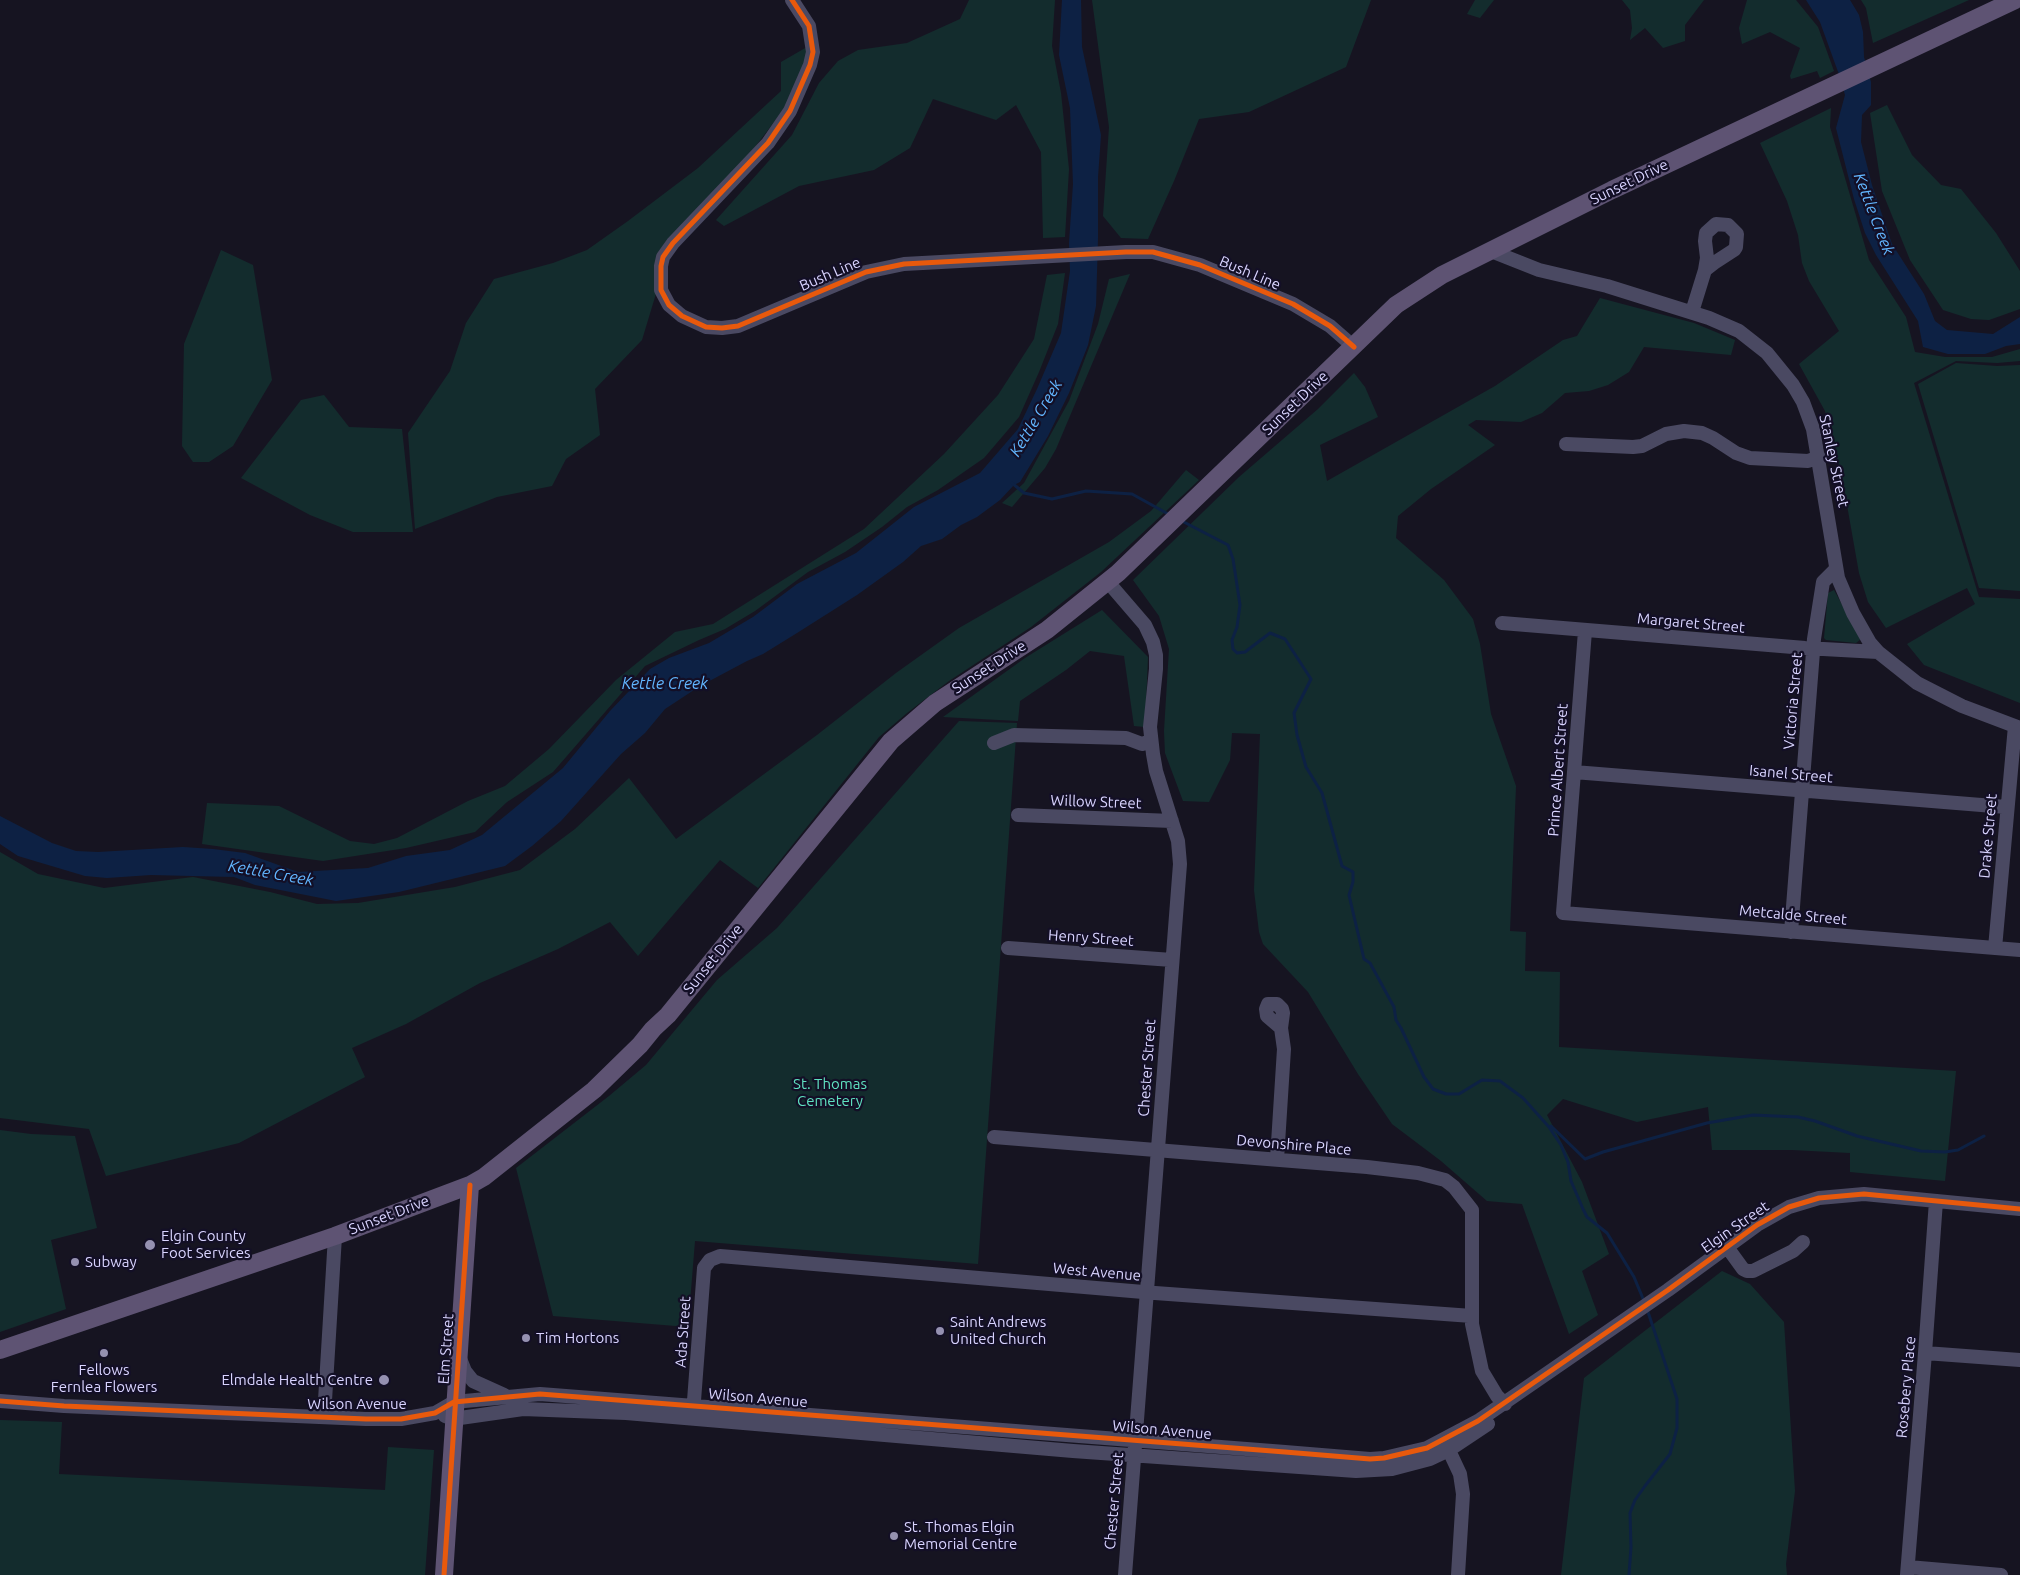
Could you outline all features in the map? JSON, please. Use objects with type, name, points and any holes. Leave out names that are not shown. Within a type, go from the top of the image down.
[{"type":"main road","name":"Sunset Drive","points":[[0,1350],[335,1236],[470,1185],[502,1164],[607,1079],[668,1015],[891,741],[935,703],[1047,630],[1108,582],[1152,542],[1315,382],[1354,347],[1369,330],[1410,295],[1442,275],[1612,190],[1892,56],[2015,0]]},
{"type":"main road","name":"Elm Street","points":[[444,1575],[470,1185]]},
{"type":"street","name":"Bush Line","points":[[792,0],[809,26],[812,39],[813,52],[806,77],[790,111],[768,143],[667,250],[661,266],[661,290],[669,305],[675,311],[699,325],[728,328],[878,268],[904,264],[1126,252],[1165,255],[1208,268],[1307,312],[1340,333],[1354,347]]},
{"type":"street","name":"Stanley Street","points":[[1491,251],[1539,270],[1607,286],[1692,312],[1740,331],[1767,353],[1781,368],[1803,402],[1813,429],[1819,457],[1838,578],[1853,613],[1878,652],[1918,683],[1940,695],[2017,727]]},
{"type":"street","points":[[1692,312],[1705,270]]},
{"type":"street","points":[[1566,444],[1633,448],[1642,446],[1666,434],[1684,430],[1707,435],[1736,453],[1750,458],[1808,461],[1819,457]]},
{"type":"street","name":"Victoria Street","points":[[1791,932],[1814,649],[1823,582],[1836,569]]},
{"type":"street","name":"Chester Street","points":[[1108,582],[1146,625],[1153,642],[1156,655],[1156,669],[1150,728],[1151,740],[1156,771],[1178,841],[1180,864],[1124,1575]]},
{"type":"street","name":"Margaret Street","points":[[1502,623],[1814,649],[1878,652]]},
{"type":"street","name":"Prince Albert Street","points":[[1563,913],[1585,630]]},
{"type":"street","name":"Drake Street","points":[[1995,948],[2006,807],[2017,727]]},
{"type":"street","points":[[994,743],[1014,735],[1126,738],[1142,744],[1151,740]]},
{"type":"street","name":"Isanel Street","points":[[1574,772],[2006,807]]},
{"type":"street","name":"Willow Street","points":[[1018,815],[1172,821]]},
{"type":"street","name":"Metcalde Street","points":[[1563,913],[2020,950]]},
{"type":"street","name":"Henry Street","points":[[1008,948],[1172,960]]},
{"type":"street","points":[[1276,1159],[1284,1049],[1281,1028]]},
{"type":"street","name":"Devonshire Place","points":[[994,1137],[1276,1159],[1435,1176],[1454,1187],[1472,1210],[1472,1316],[1478,1355],[1482,1371],[1497,1396],[1505,1404]]},
{"type":"street","name":"Elgin Street","points":[[1505,1404],[1780,1211],[1819,1198],[1864,1194],[2020,1209]]},
{"type":"street","name":"Rosebery Place","points":[[1907,1571],[1926,1353],[1936,1201]]},
{"type":"street","points":[[324,1417],[335,1236]]},
{"type":"street","points":[[1727,1247],[1743,1269],[1753,1271],[1793,1251],[1803,1242]]},
{"type":"street","name":"West Avenue","points":[[720,1256],[1147,1292],[1472,1316]]},
{"type":"street","name":"Ada Street","points":[[693,1412],[704,1268],[710,1260],[720,1256]]},
{"type":"street","points":[[458,1353],[465,1371],[473,1381],[508,1396]]},
{"type":"street","points":[[1926,1353],[2020,1360]]},
{"type":"street","name":"Wilson Avenue","points":[[0,1401],[64,1406],[366,1419],[401,1418],[454,1410],[508,1396],[540,1394],[626,1407],[830,1423],[1135,1454],[1356,1471],[1405,1466],[1430,1459],[1505,1404]]},
{"type":"street","name":"Wilson Avenue","points":[[454,1410],[626,1407]]},
{"type":"street","name":"Wilson Avenue","points":[[830,1423],[1135,1440],[1370,1459],[1384,1458],[1447,1445]]},
{"type":"street","points":[[1447,1445],[1460,1474],[1463,1494],[1458,1575]]},
{"type":"street","points":[[1907,1571],[2001,1575]]},
{"type":"green space","points":[[969,0],[1055,0],[1052,46],[1061,93],[1069,169],[1065,237],[1043,238],[1041,152],[1016,105],[996,120],[933,99],[910,148],[874,170],[799,186],[724,226],[716,220],[792,135],[819,83],[838,61],[858,50],[907,43],[960,19]]},
{"type":"green space","points":[[1092,0],[1371,0],[1346,67],[1249,112],[1199,119],[1148,239],[1121,238],[1103,216],[1109,127]]},
{"type":"green space","points":[[1475,0],[1494,0],[1480,18],[1467,14]]},
{"type":"green space","points":[[1622,0],[1704,0],[1685,25],[1685,41],[1663,48],[1645,28],[1630,40],[1632,28],[1630,10]]},
{"type":"green space","points":[[1747,0],[1796,0],[1818,27],[1834,71],[1820,78],[1817,71],[1791,79],[1790,76],[1800,48],[1770,32],[1742,44],[1739,28]]},
{"type":"green space","points":[[1861,0],[1969,0],[1873,43],[1866,8]]},
{"type":"green space","points":[[807,47],[805,66],[790,101],[755,147],[661,254],[658,287],[642,340],[595,389],[600,435],[566,459],[552,486],[497,497],[415,529],[408,433],[450,371],[466,323],[494,279],[553,263],[587,250],[628,221],[698,168],[781,91],[781,62]]},
{"type":"green space","points":[[1887,105],[1912,155],[1941,185],[1961,189],[1996,233],[2020,271],[2020,309],[1989,320],[1971,319],[1943,310],[1910,260],[1882,191],[1870,113]]},
{"type":"green space","points":[[1831,108],[1830,127],[1869,260],[1906,317],[1915,352],[1945,357],[1992,357],[2020,349],[2020,361],[1997,363],[1956,361],[1914,383],[1979,597],[2020,599],[2020,703],[1924,665],[1907,644],[1975,604],[1967,588],[1886,628],[1868,602],[1859,573],[1844,488],[1825,411],[1799,364],[1839,331],[1809,281],[1802,263],[1798,235],[1787,201],[1760,143]]},
{"type":"green space","points":[[221,250],[253,265],[272,380],[233,446],[209,462],[193,462],[182,446],[184,344]]},
{"type":"green space","points":[[1065,273],[1058,324],[1039,372],[1019,417],[984,458],[938,490],[907,507],[882,527],[845,552],[808,572],[755,611],[725,629],[645,666],[553,772],[507,802],[475,832],[406,848],[323,861],[202,844],[207,803],[279,806],[350,841],[374,844],[397,838],[468,801],[505,786],[549,749],[616,680],[675,632],[713,624],[864,529],[944,454],[998,395],[1034,339],[1047,275]]},
{"type":"green space","points":[[1130,274],[1056,449],[1045,468],[1012,507],[1002,503],[1024,483],[1069,401],[1098,324],[1109,279]]},
{"type":"green space","points":[[1600,298],[1694,323],[1735,340],[1731,355],[1644,347],[1629,372],[1608,385],[1589,391],[1565,393],[1542,413],[1521,422],[1476,420],[1468,425],[1495,445],[1431,489],[1398,516],[1396,538],[1444,580],[1473,619],[1480,644],[1491,714],[1516,786],[1510,931],[1526,932],[1525,971],[1560,972],[1559,1047],[1956,1071],[1945,1181],[1850,1172],[1850,1153],[1792,1150],[1712,1150],[1708,1107],[1637,1122],[1563,1099],[1547,1115],[1582,1182],[1609,1254],[1582,1271],[1598,1315],[1569,1334],[1522,1204],[1487,1201],[1441,1161],[1392,1124],[1358,1074],[1308,992],[1263,944],[1259,932],[1254,890],[1260,734],[1232,733],[1230,760],[1209,802],[1183,801],[1165,753],[1164,731],[1169,649],[1159,616],[1133,580],[1239,477],[1318,409],[1354,373],[1365,387],[1378,417],[1320,445],[1327,481],[1495,386],[1563,340],[1577,336]]},
{"type":"green space","points":[[1956,363],[1997,366],[2020,365],[2020,591],[1979,588],[1918,384]]},
{"type":"green space","points":[[324,395],[349,427],[402,429],[413,532],[353,532],[310,515],[241,478],[301,400]]},
{"type":"green space","points":[[1186,470],[1199,480],[1101,572],[1031,627],[949,681],[879,737],[758,888],[720,860],[638,956],[610,922],[558,949],[480,983],[406,1024],[352,1048],[365,1077],[239,1143],[106,1176],[89,1129],[0,1118],[0,852],[38,874],[104,888],[193,877],[270,892],[317,904],[358,903],[455,887],[520,870],[575,829],[629,778],[676,839],[817,735],[896,673],[959,628],[1109,542],[1151,511]]},
{"type":"green space","points":[[1834,590],[1861,639],[1856,643],[1826,640],[1824,638],[1828,593]]},
{"type":"green space","points":[[1102,610],[1148,657],[1145,727],[1134,726],[1124,656],[1090,651],[1066,670],[1020,701],[1018,721],[943,717],[1025,658]]},
{"type":"green space","name":"St. Thomas Cemetery","points":[[959,721],[1017,723],[978,1264],[695,1241],[688,1327],[553,1316],[516,1168],[646,1065],[717,980],[777,928]]},
{"type":"green space","points":[[0,1130],[31,1134],[75,1136],[97,1228],[51,1240],[66,1309],[0,1332]]},
{"type":"green space","points":[[1722,1271],[1750,1284],[1784,1322],[1795,1491],[1786,1564],[1787,1575],[1561,1575],[1584,1378]]},
{"type":"green space","points":[[0,1420],[62,1422],[59,1474],[385,1490],[388,1447],[434,1450],[425,1575],[0,1575]]},
{"type":"water","name":"Kettle Creek","points":[[1062,0],[1081,0],[1082,47],[1101,135],[1098,177],[1096,306],[1088,345],[1069,393],[1048,436],[1020,482],[1014,485],[1000,500],[942,539],[921,546],[903,562],[857,595],[797,633],[763,654],[700,686],[665,709],[645,733],[621,754],[561,821],[505,866],[399,892],[336,901],[255,885],[234,877],[151,875],[107,878],[85,876],[18,856],[0,844],[0,816],[52,843],[76,851],[98,852],[183,847],[213,849],[245,853],[298,872],[368,868],[406,856],[450,850],[482,835],[563,768],[610,711],[650,669],[669,658],[709,643],[753,617],[797,584],[856,553],[914,507],[980,473],[1018,429],[1061,333],[1070,271],[1069,243],[1073,184],[1070,108],[1059,55]]},
{"type":"water","name":"Kettle Creek","points":[[1806,0],[1850,0],[1859,15],[1863,32],[1864,57],[1871,82],[1871,105],[1862,115],[1861,142],[1872,185],[1892,244],[1924,294],[1935,321],[1947,330],[1993,334],[2020,317],[2020,344],[2006,346],[1985,354],[1948,354],[1923,347],[1918,321],[1876,255],[1865,233],[1854,199],[1836,128],[1845,95],[1820,22]]},
{"type":"waterway","points":[[1012,483],[1024,493],[1052,499],[1086,491],[1132,494],[1170,515]]},
{"type":"waterway","points":[[1180,520],[1228,545],[1233,559],[1240,605],[1237,627],[1232,640],[1233,649],[1237,653],[1245,652],[1270,633],[1285,639],[1311,679],[1294,713],[1297,735],[1306,767],[1322,793],[1342,866],[1353,872],[1353,882],[1349,895],[1364,959],[1370,963],[1394,1007],[1396,1020],[1424,1077],[1433,1089],[1446,1094],[1459,1094],[1482,1080],[1500,1081],[1523,1098],[1549,1127],[1561,1145],[1568,1162],[1571,1181],[1587,1217],[1607,1233],[1634,1277],[1644,1301]]},
{"type":"waterway","points":[[1551,1126],[1585,1159],[1603,1152],[1707,1123],[1753,1115],[1798,1117],[1857,1136],[1921,1151],[1945,1152],[1958,1150],[1984,1136]]},
{"type":"waterway","points":[[1629,1575],[1631,1547],[1630,1513],[1635,1500],[1670,1454],[1677,1428],[1677,1399],[1647,1309]]},
{"type":"cycle path","points":[[792,0],[809,26],[813,52],[810,65],[790,111],[768,143],[673,243],[663,257],[661,290],[669,305],[682,316],[706,327],[738,326],[866,272],[904,264],[1153,252],[1200,265],[1293,304],[1330,326],[1354,347]]},
{"type":"cycle path","points":[[444,1575],[470,1185]]},
{"type":"cycle path","points":[[0,1401],[64,1406],[401,1419],[435,1413],[454,1402],[540,1394],[1370,1459],[1384,1458],[1427,1448],[1478,1421],[1668,1290],[1757,1225],[1789,1207],[1819,1198],[1864,1194],[2020,1209]]},
{"type":"place","name":"Elgin County Foot Services","points":[[150,1245]]},
{"type":"place","name":"Subway","points":[[75,1262]]},
{"type":"place","name":"Saint Andrews United Church","points":[[940,1331]]},
{"type":"place","name":"Tim Hortons","points":[[526,1338]]},
{"type":"place","name":"Fellows Fernlea Flowers","points":[[104,1353]]},
{"type":"place","name":"Elmdale Health Centre","points":[[384,1380]]},
{"type":"place","name":"St. Thomas Elgin Memorial Centre","points":[[894,1536]]}]
